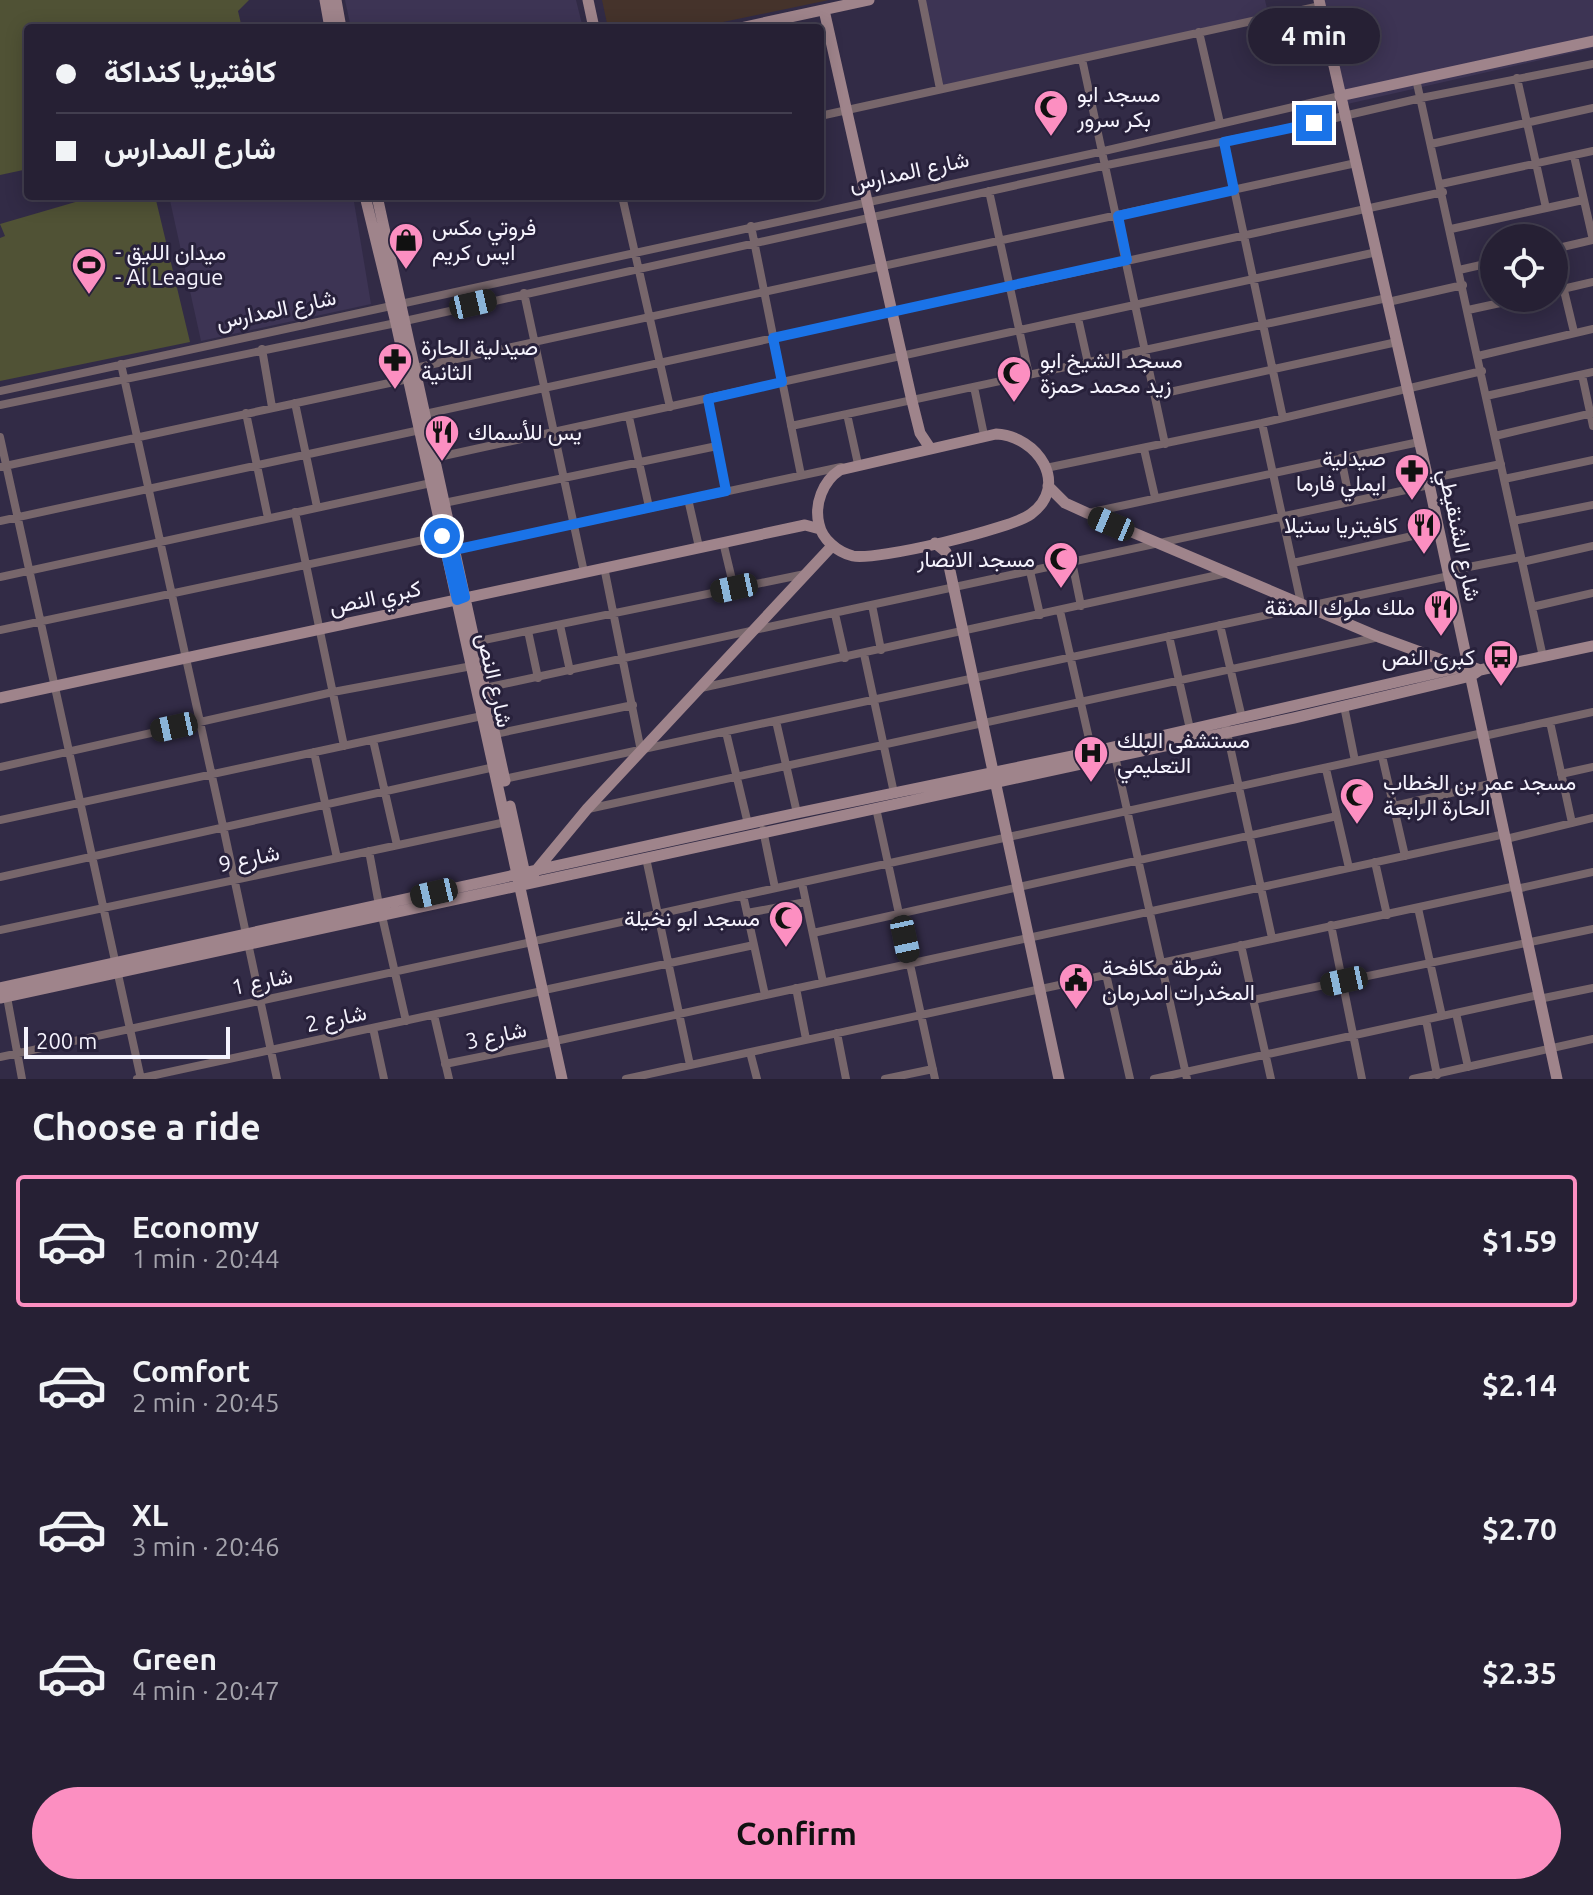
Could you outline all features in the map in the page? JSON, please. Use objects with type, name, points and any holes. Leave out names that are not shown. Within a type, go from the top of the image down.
[{"type":"street","points":[[325,0],[329,24]]},
{"type":"street","points":[[336,0],[340,24]]},
{"type":"street","points":[[588,0],[593,24]]},
{"type":"street","points":[[759,24],[869,0]]},
{"type":"street","points":[[922,0],[940,89]]},
{"type":"street","points":[[824,115],[1319,3]]},
{"type":"street","name":"شارع الشنقيطي","points":[[1319,3],[1471,670],[1557,1079]]},
{"type":"street","points":[[824,10],[912,401],[920,433],[930,448]]},
{"type":"street","points":[[1199,32],[1220,123]]},
{"type":"street","name":"شارع المدارس","points":[[0,391],[1104,151],[1593,41]]},
{"type":"street","points":[[1082,59],[1165,444]]},
{"type":"street","name":"شارع المدارس","points":[[0,405],[401,322],[1107,165],[1593,64]]},
{"type":"street","points":[[1480,66],[1484,86]]},
{"type":"street","points":[[1517,78],[1546,208]]},
{"type":"street","points":[[1416,79],[1543,657]]},
{"type":"street","points":[[1431,144],[1593,108]]},
{"type":"street","points":[[1224,142],[1283,418]]},
{"type":"street","points":[[425,414],[1367,209],[1536,162],[1593,151]]},
{"type":"street","points":[[1568,246],[1593,240],[1574,156]]},
{"type":"street","points":[[415,368],[1356,163]]},
{"type":"street","points":[[989,191],[1029,375]]},
{"type":"street","name":"شارع النص","points":[[366,200],[415,368],[454,550],[482,716],[504,779],[526,878],[562,1079]]},
{"type":"street","name":"شارع النص","points":[[378,200],[396,304]]},
{"type":"street","points":[[623,200],[670,407]]},
{"type":"street","points":[[1451,229],[1583,200]]},
{"type":"street","points":[[751,226],[801,475]]},
{"type":"street","points":[[434,458],[1377,252]]},
{"type":"street","points":[[1459,270],[1480,265]]},
{"type":"street","points":[[1568,288],[1593,282]]},
{"type":"street","points":[[791,426],[1463,285]]},
{"type":"street","points":[[524,293],[584,572]]},
{"type":"street","points":[[1468,310],[1480,307]]},
{"type":"street","points":[[1567,312],[1574,332]]},
{"type":"street","points":[[1078,318],[1088,363]]},
{"type":"street","name":"شارع النص","points":[[401,322],[408,379],[442,536],[474,642],[495,734],[506,822],[526,878]]},
{"type":"street","points":[[1478,356],[1593,329]]},
{"type":"street","points":[[1156,395],[1397,342]]},
{"type":"street","points":[[262,349],[272,407]]},
{"type":"street","points":[[121,364],[277,1079]]},
{"type":"street","points":[[1046,468],[1262,423],[1482,371]]},
{"type":"street","points":[[1486,396],[1593,372]]},
{"type":"street","points":[[1582,375],[1593,426]]},
{"type":"street","points":[[3,466],[408,379]]},
{"type":"street","points":[[974,387],[984,435]]},
{"type":"street","points":[[708,399],[726,491]]},
{"type":"street","points":[[295,403],[317,507]]},
{"type":"street","points":[[246,413],[268,518]]},
{"type":"street","points":[[1495,436],[1591,413]]},
{"type":"street","points":[[847,414],[854,465]]},
{"type":"street","points":[[629,417],[649,507]]},
{"type":"street","points":[[1262,423],[1304,604]]},
{"type":"street","points":[[0,521],[420,430]]},
{"type":"street","points":[[915,451],[920,433]]},
{"type":"street","points":[[454,550],[984,435],[1003,434],[1022,440],[1038,453],[1046,468],[1048,486],[1038,508]]},
{"type":"street","points":[[0,437],[3,466],[132,1028],[139,1079]]},
{"type":"street","points":[[1087,513],[1419,442]]},
{"type":"street","points":[[444,503],[717,446]]},
{"type":"street","points":[[1144,449],[1155,497]]},
{"type":"street","points":[[1341,458],[1350,502]]},
{"type":"street","points":[[1504,479],[1593,460]]},
{"type":"street","points":[[485,688],[1350,502],[1501,464]]},
{"type":"street","points":[[805,525],[817,513],[828,480],[835,473],[854,465]]},
{"type":"street","points":[[0,577],[431,483]]},
{"type":"street","points":[[1048,486],[1065,503],[1087,513],[1379,637],[1471,670]]},
{"type":"street","points":[[688,499],[699,547]]},
{"type":"street","points":[[817,513],[820,529],[832,546],[852,556],[864,557],[1013,524],[1038,508],[1065,503]]},
{"type":"street","points":[[1513,521],[1593,505]]},
{"type":"street","points":[[295,512],[344,746]]},
{"type":"street","points":[[805,525],[820,529]]},
{"type":"street","name":"كبري النص","points":[[0,698],[805,525]]},
{"type":"street","points":[[1293,563],[1439,530]]},
{"type":"street","points":[[0,630],[442,536]]},
{"type":"street","points":[[947,559],[955,538]]},
{"type":"street","points":[[723,542],[734,588]]},
{"type":"street","points":[[935,543],[943,547],[947,559],[1059,1079]]},
{"type":"street","points":[[526,878],[832,546]]},
{"type":"street","points":[[504,779],[1220,625],[1304,604],[1593,546]]},
{"type":"street","points":[[1072,562],[1081,606]]},
{"type":"street","points":[[604,567],[642,750]]},
{"type":"street","points":[[1030,571],[1040,615]]},
{"type":"street","points":[[701,688],[1229,573]]},
{"type":"street","points":[[474,642],[805,574]]},
{"type":"street","points":[[1532,607],[1593,593]]},
{"type":"street","points":[[872,605],[881,650]]},
{"type":"street","points":[[1060,611],[1092,752]]},
{"type":"street","points":[[835,614],[845,658]]},
{"type":"street","points":[[560,625],[570,671]]},
{"type":"street","points":[[1220,625],[1242,718]]},
{"type":"street","points":[[528,631],[538,678]]},
{"type":"street","points":[[1169,636],[1190,729]]},
{"type":"street","points":[[587,809],[1379,637]]},
{"type":"street","points":[[22,1079],[2,995],[116,967],[526,878],[748,824],[763,826],[876,808],[1190,729],[1226,727],[1242,718],[1593,646]]},
{"type":"street","points":[[864,654],[894,793]]},
{"type":"street","points":[[0,767],[333,692],[472,666]]},
{"type":"street","points":[[526,878],[646,858],[763,826],[797,813],[894,793],[1115,756],[1226,727],[1344,706],[1471,670]]},
{"type":"street","points":[[495,734],[633,705]]},
{"type":"street","points":[[1344,706],[1355,761]]},
{"type":"street","name":"شارع 1","points":[[0,1057],[1355,761],[1593,712]]},
{"type":"street","points":[[0,820],[482,716]]},
{"type":"street","points":[[776,721],[797,813]]},
{"type":"street","points":[[1550,722],[1572,823]]},
{"type":"street","points":[[1226,727],[1272,938]]},
{"type":"street","points":[[726,732],[748,824]]},
{"type":"street","points":[[373,740],[397,845]]},
{"type":"street","points":[[314,752],[337,858]]},
{"type":"street","points":[[1115,756],[1186,1076]]},
{"type":"street","points":[[1382,756],[1405,856]]},
{"type":"street","points":[[0,877],[498,767]]},
{"type":"street","points":[[1561,774],[1593,767]]},
{"type":"street","points":[[1326,769],[1349,868]]},
{"type":"street","points":[[1394,806],[1494,783]]},
{"type":"street","points":[[876,808],[934,1074],[885,1079]]},
{"type":"street","points":[[813,933],[1337,816]]},
{"type":"street","name":"شارع 3","points":[[445,1064],[1375,862],[1593,818]]},
{"type":"street","name":"شارع 9","points":[[0,930],[506,822]]},
{"type":"street","points":[[763,826],[775,888]]},
{"type":"street","points":[[369,851],[406,1021]]},
{"type":"street","points":[[646,858],[690,1065]]},
{"type":"street","points":[[1375,862],[1387,915]]},
{"type":"street","points":[[626,1079],[666,1075],[690,1065],[806,1039],[1331,925],[1593,872]]},
{"type":"street","points":[[802,883],[823,982]]},
{"type":"street","points":[[743,895],[765,995]]},
{"type":"street","points":[[747,913],[806,902]]},
{"type":"street","points":[[1418,908],[1442,1016]]},
{"type":"street","points":[[1331,925],[1362,1079]]},
{"type":"street","points":[[1253,1000],[1593,929]]},
{"type":"street","name":"شارع 2","points":[[139,1079],[754,945]]},
{"type":"street","points":[[1241,945],[1271,1079]]},
{"type":"street","points":[[1106,974],[1130,1079]]},
{"type":"street","points":[[796,988],[806,1039]]},
{"type":"street","points":[[1154,1079],[1186,1076],[1353,1035],[1593,988]]},
{"type":"street","points":[[1456,1013],[1468,1067]]},
{"type":"street","points":[[434,1015],[449,1079]]},
{"type":"street","points":[[1426,1020],[1437,1075]]},
{"type":"street","points":[[373,1028],[384,1079]]},
{"type":"street","points":[[837,1033],[846,1079]]},
{"type":"street","points":[[1413,1079],[1453,1075],[1468,1067],[1593,1039]]},
{"type":"street","name":"شارع النص","points":[[557,1041],[569,1079]]},
{"type":"street","points":[[750,1052],[757,1079]]},
{"type":"shaded area","points":[[345,0],[576,0],[582,24],[350,24]]},
{"type":"shaded area","points":[[602,0],[829,0],[713,24],[607,24]]},
{"type":"shaded area","points":[[925,0],[1265,0],[1269,17],[944,88]]},
{"type":"shaded area","points":[[1319,0],[1593,0],[1593,48],[1343,105]]},
{"type":"shaded area","points":[[170,200],[354,200],[371,304],[201,341]]},
{"type":"green space","points":[[0,0],[249,0],[238,11],[241,24],[24,24],[24,170],[0,175]]},
{"type":"green space","name":"- ميدان الليق - Al League","points":[[82,200],[156,200],[190,342],[0,381],[0,238],[5,236],[0,224]]},
{"type":"place","name":"مسجد ابو بكر سرور","points":[[1051,138]]},
{"type":"place","name":"فروتي مكس ايس كريم","points":[[406,271]]},
{"type":"place","name":"- ميدان الليق - Al League","points":[[89,296]]},
{"type":"place","name":"صيدلية الحارة الثانية","points":[[395,391]]},
{"type":"place","name":"مسجد الشيخ ابو زيد محمد حمزة","points":[[1014,404]]},
{"type":"place","name":"يس للأسماك","points":[[442,463]]},
{"type":"place","name":"صيدلية ايملي فارما","points":[[1412,502]]},
{"type":"place","name":"كافيتريا ستيلا","points":[[1424,556]]},
{"type":"place","name":"مسجد الانصار","points":[[1061,590]]},
{"type":"place","name":"ملك ملوك المنقة","points":[[1441,638]]},
{"type":"place","name":"كبرى النص","points":[[1501,688]]},
{"type":"place","name":"مستشفى البلك التعليمي","points":[[1091,784]]},
{"type":"place","name":"مسجد عمر بن الخطاب الحارة الرابعة","points":[[1357,826]]},
{"type":"place","name":"مسجد ابو نخيلة","points":[[786,949]]},
{"type":"place","name":"شرطة مكافحة المخدرات امدرمان","points":[[1076,1011]]},
{"type":"route","points":[[442,536],[457,600],[465,597],[454,550],[726,491],[708,399],[782,382],[773,338],[1127,260],[1118,216],[1234,190],[1224,142],[1314,123]]}]
